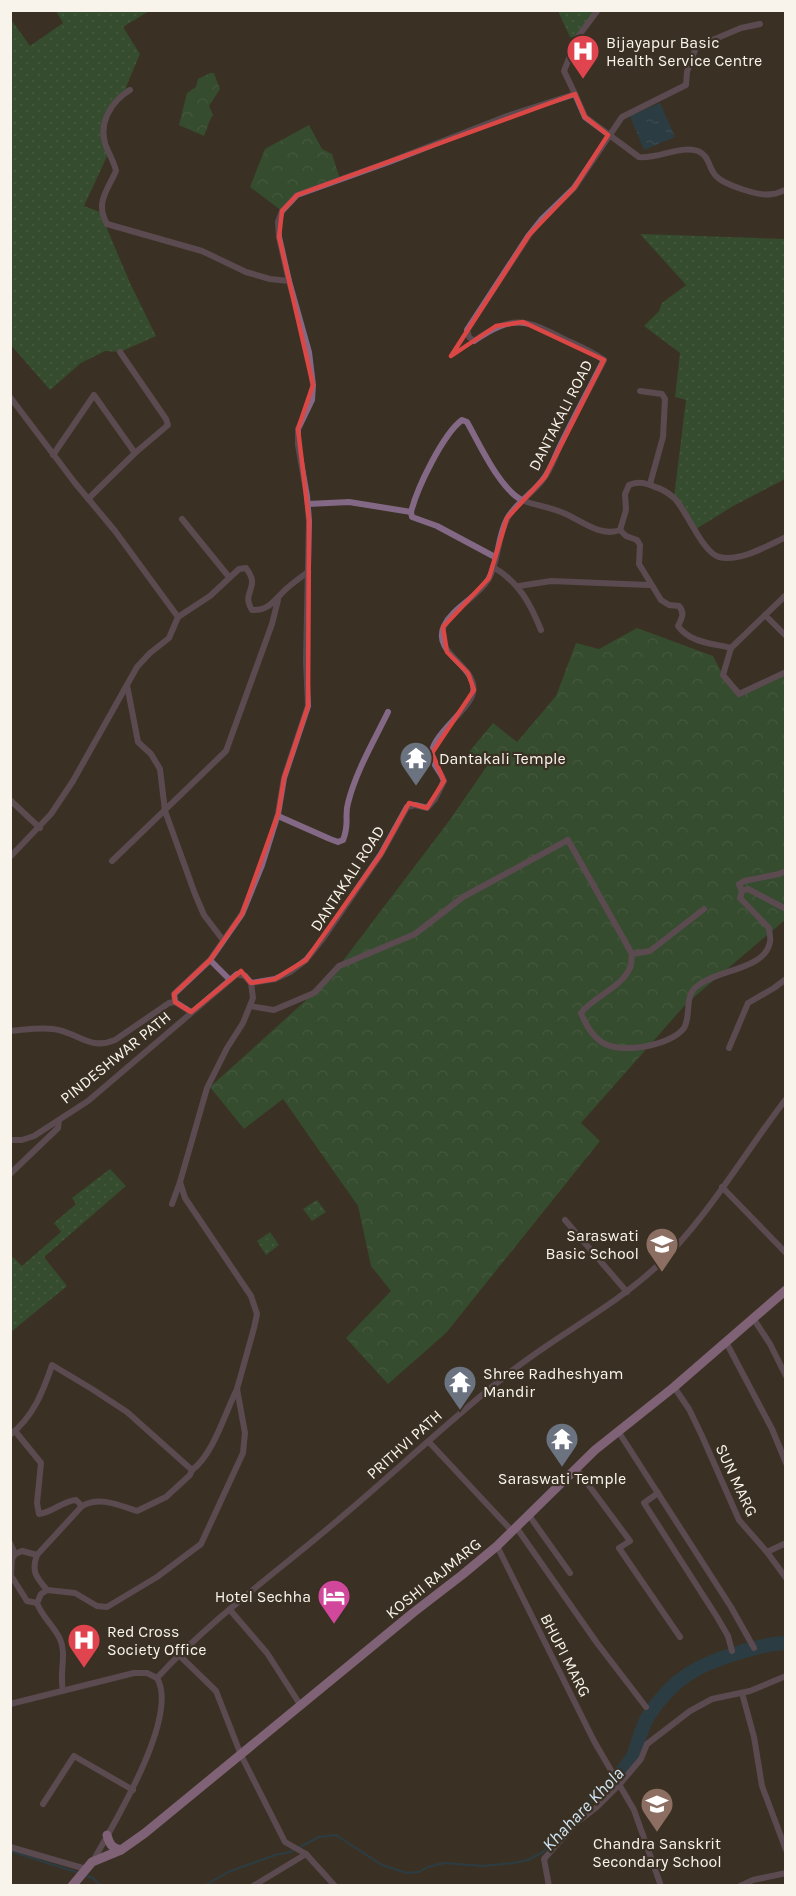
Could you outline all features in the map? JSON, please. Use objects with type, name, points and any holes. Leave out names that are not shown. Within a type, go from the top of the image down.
[{"type":"main road","name":"KOSHI RAJMARG","points":[[72,1886],[85,1870],[121,1850],[145,1833],[497,1546],[576,1468],[786,1290]]},
{"type":"main road","points":[[107,1835],[110,1844],[121,1850]]},
{"type":"street","points":[[598,10],[577,38],[564,71],[585,117],[639,157],[650,158],[696,150],[705,155],[718,179],[757,193],[771,195],[786,190]]},
{"type":"street","points":[[608,135],[621,117],[686,85],[687,72],[696,48],[741,28],[760,24]]},
{"type":"street","points":[[130,90],[111,106],[107,115],[104,140],[116,171],[102,200],[100,212],[107,224],[202,251],[246,272],[270,279],[289,281]]},
{"type":"street","points":[[175,1002],[174,994],[210,960],[242,914],[262,865],[278,816],[284,778],[308,705],[308,504],[298,445],[298,429],[312,400],[313,385],[309,352],[279,237],[278,222],[282,211],[297,195],[507,116],[575,94]]},
{"type":"street","name":"DANTAKALI ROAD","points":[[230,980],[237,974],[245,976],[251,983],[275,979],[290,972],[306,960],[381,855],[407,807],[415,805],[427,808],[435,799],[444,781],[441,771],[432,761],[432,753],[443,731],[468,706],[474,690],[468,673],[447,652],[443,640],[443,627],[452,615],[480,591],[489,578],[507,518],[545,477],[604,360],[590,350],[523,321],[496,326],[474,341],[469,337],[467,330],[529,235],[574,188],[608,135]]},
{"type":"street","points":[[88,499],[135,453],[168,426],[166,419],[120,352]]},
{"type":"street","points":[[640,391],[662,394],[665,399],[663,437],[650,484]]},
{"type":"street","points":[[53,455],[94,395],[135,453]]},
{"type":"street","points":[[10,397],[53,455],[115,531],[178,617]]},
{"type":"street","points":[[495,557],[437,526],[412,517],[411,512],[436,453],[453,426],[462,420],[467,422],[499,476],[522,500],[565,513],[596,530],[614,533],[620,530],[626,510],[626,494],[629,485],[635,482],[650,484],[674,498],[686,513],[706,550],[718,557],[736,558],[786,537]]},
{"type":"street","points":[[308,504],[348,502],[411,512]]},
{"type":"street","points":[[182,519],[230,577]]},
{"type":"street","points":[[620,530],[626,536],[637,540],[640,545],[639,564],[661,600],[682,609],[683,616],[678,626],[683,633],[692,639],[731,648]]},
{"type":"street","points":[[493,567],[507,575],[519,586],[533,609],[541,630]]},
{"type":"street","points":[[10,857],[40,828],[73,781],[126,684],[137,668],[169,638],[178,617],[210,596],[238,569],[246,568],[253,576],[253,585],[248,594],[248,603],[252,610],[260,610],[278,600]]},
{"type":"street","points":[[112,861],[225,751],[272,624],[278,600],[283,592],[308,572]]},
{"type":"street","points":[[519,586],[551,581],[650,585]]},
{"type":"street","points":[[786,594],[731,648],[723,675],[739,694],[786,672]]},
{"type":"street","points":[[765,615],[786,636]]},
{"type":"street","points":[[126,684],[138,742],[151,754],[160,769],[165,811],[195,894],[204,915],[224,940]]},
{"type":"street","points":[[278,816],[338,842],[343,840],[348,828],[347,805],[388,712]]},
{"type":"street","points":[[10,800],[40,828]]},
{"type":"street","points":[[250,1006],[274,1010],[314,993],[339,966],[416,934],[463,897],[568,840],[632,954],[631,968],[610,990],[586,1006],[581,1013],[587,1026],[600,1041],[616,1048],[632,1048],[676,1037],[685,1026],[689,1015],[693,989],[717,974],[758,961],[770,944],[769,928],[740,898],[742,891],[740,884],[786,871]]},
{"type":"street","points":[[742,891],[748,890],[786,909]]},
{"type":"street","points":[[632,954],[650,951],[704,909]]},
{"type":"street","points":[[210,960],[230,980]]},
{"type":"street","points":[[729,1048],[748,1003],[786,979]]},
{"type":"street","name":"PINDESHWAR PATH","points":[[10,1140],[22,1140],[34,1136],[88,1101],[230,980]]},
{"type":"street","points":[[172,1204],[207,1088],[250,1006],[254,993],[251,983]]},
{"type":"street","points":[[10,1031],[52,1029],[65,1031],[97,1044],[106,1044],[116,1040],[169,1003],[175,1002],[191,1012]]},
{"type":"street","name":"PRITHVI PATH","points":[[157,1678],[178,1654],[429,1442],[454,1418],[515,1369],[627,1292],[681,1242],[786,1099]]},
{"type":"street","points":[[10,1174],[58,1128],[59,1120]]},
{"type":"street","points":[[47,1590],[37,1579],[33,1565],[37,1555],[82,1506],[92,1501],[110,1503],[137,1511],[166,1497],[200,1464],[212,1444],[237,1389],[248,1353],[256,1314],[251,1296],[185,1198],[180,1182]]},
{"type":"street","points":[[722,1186],[786,1253]]},
{"type":"street","points":[[565,1220],[627,1292]]},
{"type":"street","points":[[753,1318],[770,1344],[786,1376]]},
{"type":"street","points":[[726,1342],[768,1420],[786,1463]]},
{"type":"street","points":[[82,1506],[76,1500],[67,1501],[39,1514],[37,1510],[41,1463],[13,1433],[30,1414],[44,1389],[52,1365],[127,1412],[192,1470]]},
{"type":"street","name":"SUN MARG","points":[[674,1387],[702,1436],[739,1520],[786,1578]]},
{"type":"street","points":[[63,1690],[60,1680],[63,1655],[60,1639],[40,1611],[37,1603],[41,1594],[47,1590],[75,1593],[98,1606],[107,1607],[157,1577],[201,1544],[243,1453],[245,1433],[237,1389]]},
{"type":"street","points":[[618,1431],[731,1607],[754,1648]]},
{"type":"street","points":[[429,1442],[514,1529],[646,1707]]},
{"type":"street","points":[[576,1468],[630,1541],[619,1548],[680,1637]]},
{"type":"street","points":[[658,1493],[644,1503],[717,1617],[728,1636],[732,1651]]},
{"type":"street","points":[[528,1514],[570,1573]]},
{"type":"street","points":[[10,1543],[15,1554]]},
{"type":"street","points":[[767,1552],[786,1543]]},
{"type":"street","name":"BHUPI MARG","points":[[497,1546],[575,1705],[634,1810],[661,1886]]},
{"type":"street","points":[[37,1555],[22,1551],[15,1554],[12,1559],[11,1574],[27,1601],[37,1603]]},
{"type":"street","points":[[231,1610],[267,1653],[301,1706]]},
{"type":"street","points":[[178,1654],[216,1691],[241,1755],[280,1834],[291,1847],[304,1853],[335,1886]]},
{"type":"street","points":[[10,1704],[134,1673],[147,1673],[157,1678],[162,1693],[147,1758],[133,1790],[85,1870],[10,1847]]},
{"type":"street","points":[[549,1886],[544,1859],[575,1824],[597,1807],[619,1785],[641,1759],[647,1744],[690,1711],[712,1699],[742,1693],[786,1676]]},
{"type":"street","points":[[742,1693],[754,1737],[762,1786],[786,1850]]},
{"type":"street","points":[[43,1804],[74,1756],[133,1790]]},
{"type":"street","points":[[253,1886],[304,1853]]},
{"type":"street","points":[[740,1886],[753,1880],[786,1873]]},
{"type":"highlighted area","points":[[575,94],[585,117],[608,135],[574,188],[529,235],[451,356],[496,326],[523,322],[604,360],[545,477],[507,518],[489,578],[443,627],[447,652],[468,673],[474,690],[432,753],[444,781],[427,808],[409,803],[381,854],[306,960],[275,979],[251,983],[241,971],[191,1012],[175,1002],[174,994],[210,960],[242,914],[278,814],[284,778],[308,706],[309,521],[298,429],[313,385],[279,237],[282,211],[297,195]]},
{"type":"green space","points":[[56,11],[149,11],[123,27],[140,54],[126,87],[130,90],[111,106],[105,129],[109,152],[84,206],[100,212],[130,283],[156,336],[120,352],[105,351],[81,363],[50,390],[11,345],[10,18],[30,46],[63,23]]},
{"type":"green space","points":[[558,11],[598,11],[577,38],[570,37]]},
{"type":"green space","points":[[214,73],[220,89],[209,106],[213,115],[204,136],[179,125],[187,93],[196,87],[198,79]]},
{"type":"green space","points":[[309,125],[322,149],[332,154],[340,179],[297,195],[282,211],[250,187],[265,149]]},
{"type":"green space","points":[[640,234],[785,239],[785,479],[735,505],[696,529],[674,497],[686,400],[675,397],[680,353],[644,326],[659,311],[662,303],[686,285]]},
{"type":"green space","points":[[637,628],[713,656],[723,675],[739,694],[785,672],[785,920],[686,1004],[581,1123],[600,1141],[446,1333],[388,1384],[346,1338],[391,1291],[371,1266],[358,1206],[283,1099],[244,1129],[210,1087],[314,993],[339,966],[449,821],[487,766],[469,752],[493,723],[517,742],[556,696],[576,643],[599,649]]},
{"type":"green space","points":[[110,1169],[126,1186],[44,1257],[67,1286],[11,1332],[11,1259],[13,1257],[22,1266],[61,1232],[54,1223],[76,1204],[72,1198]]},
{"type":"green space","points":[[317,1200],[326,1212],[312,1221],[303,1209]]},
{"type":"green space","points":[[270,1232],[279,1245],[266,1255],[257,1241]]},
{"type":"water","points":[[660,103],[675,137],[644,150],[630,116]]},
{"type":"waterway","name":"Khahare Khola","points":[[612,1783],[632,1758],[649,1715],[658,1702],[678,1682],[688,1674],[712,1662],[763,1646],[786,1643]]},
{"type":"waterway","name":"Khahare Khola","points":[[204,1886],[228,1872],[290,1852],[319,1837],[336,1835],[382,1865],[407,1873],[419,1872],[444,1863],[483,1866],[528,1860],[543,1852],[567,1824],[612,1783]]},
{"type":"waterway","name":"Khahare Khola","points":[[10,1851],[79,1873]]},
{"type":"waterway","name":"Khahare Khola","points":[[85,1875],[93,1878],[101,1886]]},
{"type":"place","name":"Bijayapur Basic Health Service Centre","points":[[583,80]]},
{"type":"place","name":"Dantakali Temple","points":[[416,787]]},
{"type":"place","name":"Saraswati Basic School","points":[[662,1273]]},
{"type":"place","name":"Shree Radheshyam Mandir","points":[[460,1411]]},
{"type":"place","name":"Saraswati Temple","points":[[562,1468]]},
{"type":"place","name":"Hotel Sechha","points":[[334,1625]]},
{"type":"place","name":"Red Cross Society Office","points":[[84,1669]]},
{"type":"place","name":"Chandra Sanskrit Secondary School","points":[[657,1833]]}]
